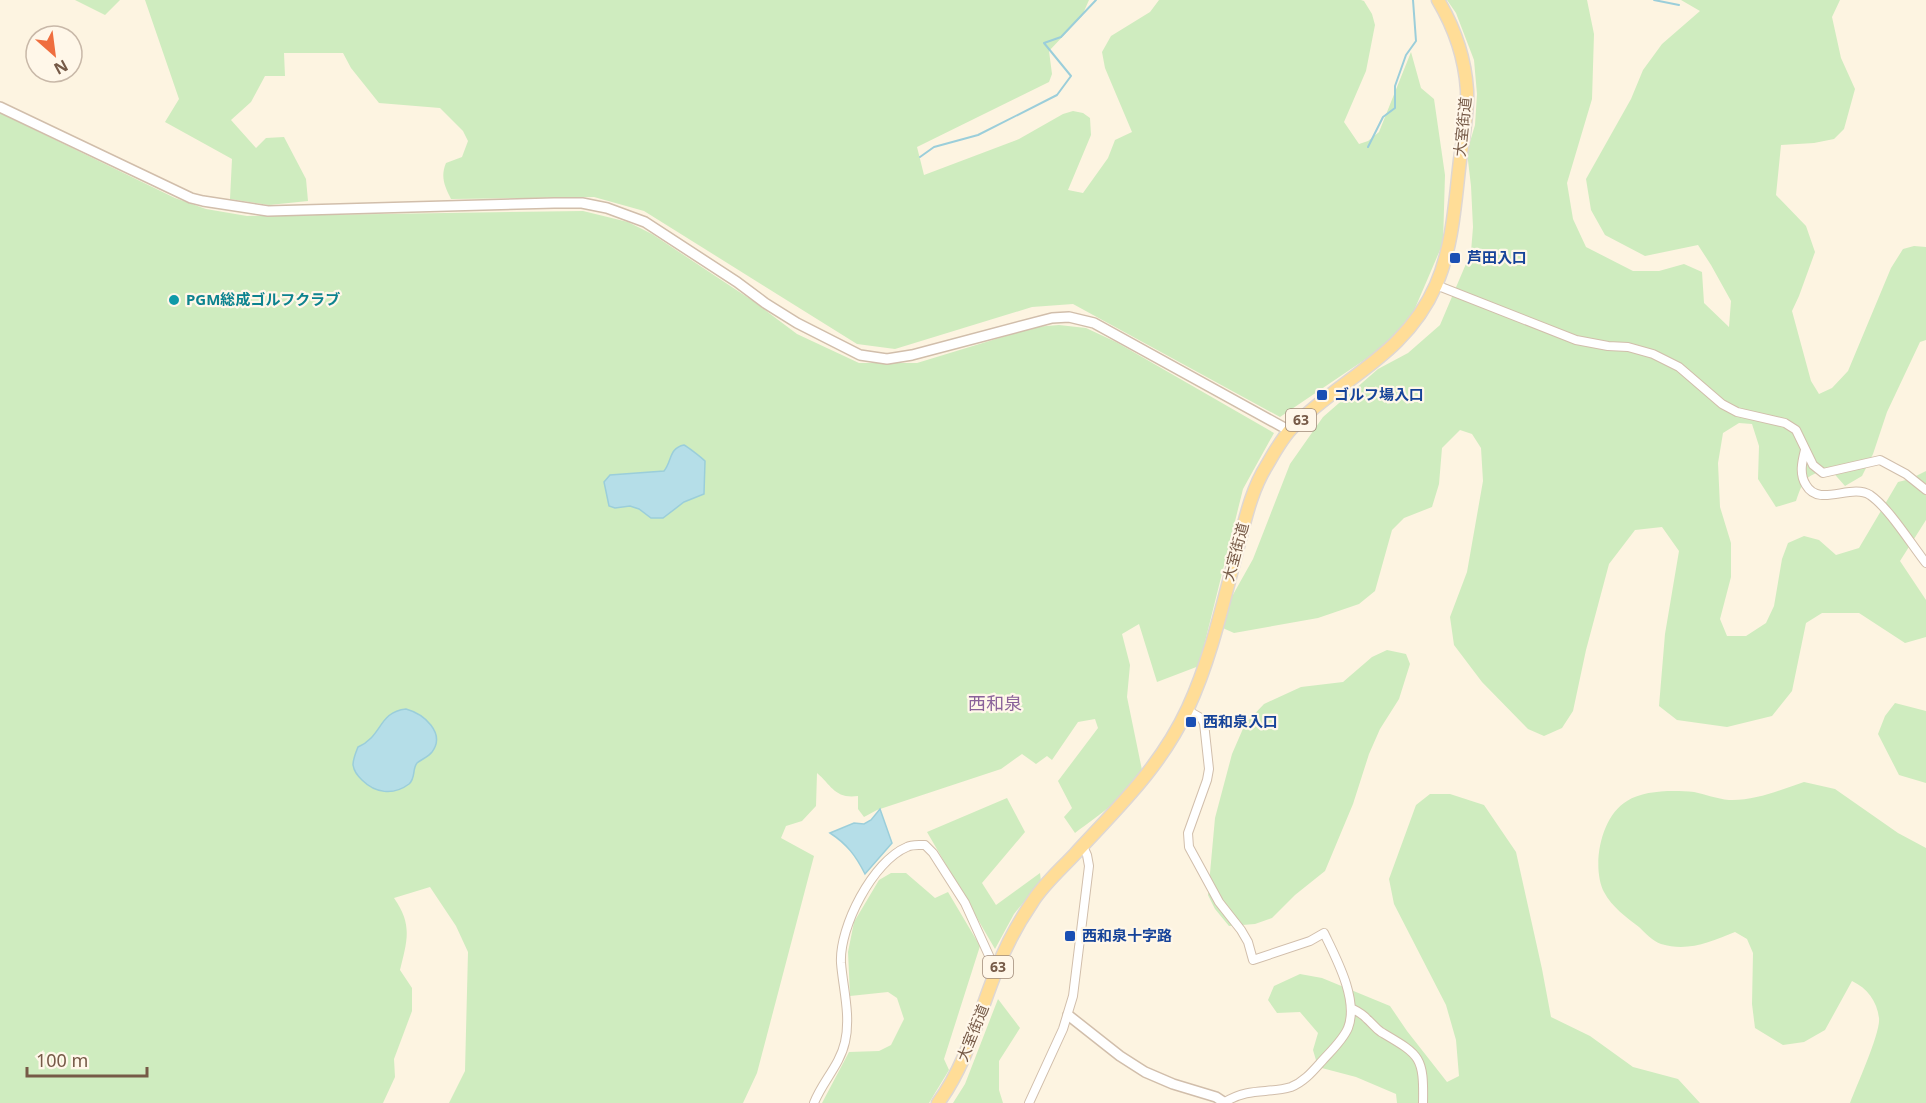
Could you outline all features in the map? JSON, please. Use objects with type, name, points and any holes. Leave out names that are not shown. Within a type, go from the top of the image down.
[{"type":"main road","name":"大室街道","points":[[938,1103],[949,1088],[970,1046],[1012,933],[1035,897],[1145,779],[1161,757],[1187,710],[1213,639],[1251,499],[1267,465],[1290,430],[1405,334],[1415,322],[1436,285],[1446,258],[1450,236],[1467,90],[1463,63],[1453,31],[1438,0]]},
{"type":"street","points":[[0,107],[191,198],[215,203],[268,211],[554,203],[582,203],[607,208],[645,222],[797,323],[860,355],[887,359],[912,355],[1052,318],[1069,317],[1094,323],[1290,430]]},
{"type":"street","points":[[1436,285],[1576,340],[1628,347],[1653,354],[1678,367],[1729,408],[1785,423],[1796,430],[1813,465],[1823,473],[1880,460],[1906,474],[1926,490]]},
{"type":"street","points":[[1805,450],[1801,474],[1805,485],[1811,492],[1818,495],[1853,491],[1867,493],[1878,501],[1926,562]]},
{"type":"street","points":[[1068,1015],[1120,1056],[1145,1072],[1173,1084],[1216,1097],[1225,1103],[1234,1096],[1250,1091],[1291,1087],[1306,1079],[1348,1029],[1351,1008],[1340,965],[1324,933],[1310,941],[1253,960],[1248,942],[1219,902],[1189,847],[1188,833],[1209,769],[1204,723],[1201,718],[1187,710]]},
{"type":"street","points":[[814,1103],[840,1059],[846,1040],[847,996],[841,963],[850,918],[878,871],[897,852],[909,845],[925,845],[933,853],[965,903],[996,971]]},
{"type":"street","points":[[1029,1103],[1068,1015],[1073,996],[1089,866],[1083,846]]},
{"type":"street","points":[[1351,1008],[1366,1017],[1378,1030],[1403,1044],[1412,1052],[1422,1067],[1423,1103]]},
{"type":"green space","points":[[75,0],[120,0],[105,15]]},
{"type":"green space","points":[[145,0],[1089,0],[1082,16],[1049,51],[1052,74],[1049,82],[917,147],[924,175],[1019,139],[1063,114],[1073,111],[1083,113],[1090,118],[1091,135],[1068,190],[1083,193],[1108,158],[1115,140],[1132,132],[1105,68],[1102,52],[1111,36],[1150,12],[1159,0],[1361,0],[1372,14],[1375,25],[1366,71],[1344,122],[1359,144],[1368,141],[1379,132],[1411,52],[1421,88],[1434,99],[1445,175],[1443,243],[1413,313],[1385,346],[1280,417],[1073,304],[1032,307],[895,349],[857,344],[644,211],[594,197],[451,199],[443,173],[446,163],[462,157],[468,141],[463,131],[440,108],[379,103],[351,68],[343,53],[284,53],[285,76],[265,76],[251,102],[231,120],[256,148],[266,138],[284,137],[306,179],[308,201],[269,205],[230,199],[232,159],[165,122],[179,99]]},
{"type":"green space","points":[[1447,0],[1587,0],[1594,34],[1592,99],[1567,183],[1573,219],[1586,247],[1633,271],[1659,271],[1684,264],[1702,272],[1704,303],[1729,327],[1731,301],[1698,245],[1645,256],[1605,235],[1591,210],[1586,179],[1631,99],[1643,70],[1662,44],[1700,11],[1681,0],[1840,0],[1832,17],[1841,58],[1855,89],[1844,129],[1834,139],[1781,145],[1776,195],[1806,226],[1815,252],[1792,311],[1811,381],[1819,394],[1832,388],[1848,371],[1891,268],[1903,249],[1914,246],[1926,247],[1926,340],[1920,342],[1887,412],[1873,454],[1862,476],[1845,486],[1830,469],[1822,471],[1804,482],[1796,501],[1776,507],[1758,479],[1759,446],[1752,424],[1739,423],[1723,433],[1718,463],[1720,507],[1731,543],[1731,577],[1720,619],[1727,636],[1746,636],[1766,623],[1774,606],[1782,559],[1788,543],[1804,536],[1819,540],[1836,555],[1859,548],[1898,482],[1926,471],[1926,520],[1900,561],[1926,600],[1926,637],[1905,643],[1859,613],[1822,613],[1806,623],[1792,691],[1772,716],[1727,727],[1677,720],[1659,706],[1665,634],[1679,551],[1662,527],[1635,530],[1609,564],[1586,650],[1573,711],[1562,728],[1544,736],[1528,729],[1482,682],[1454,645],[1450,617],[1467,572],[1483,481],[1481,448],[1472,434],[1460,430],[1442,448],[1439,484],[1432,507],[1404,518],[1392,530],[1375,591],[1359,604],[1318,618],[1234,633],[1216,625],[1253,559],[1290,464],[1323,417],[1378,369],[1408,353],[1440,325],[1471,252],[1473,227],[1467,152],[1475,125],[1477,94],[1474,60],[1456,13]]},
{"type":"green space","name":"PGM総成ゴルフクラブ","points":[[0,113],[175,198],[206,209],[247,216],[583,211],[628,222],[652,234],[753,301],[797,334],[859,363],[917,363],[1035,327],[1059,325],[1086,328],[1116,342],[1274,433],[1243,489],[1199,666],[1157,682],[1139,624],[1122,634],[1130,665],[1127,697],[1142,770],[1121,797],[1075,833],[1064,817],[1072,808],[1058,781],[1098,728],[1095,719],[1078,722],[1052,760],[1047,756],[1036,764],[1022,754],[1001,769],[877,810],[864,817],[858,809],[858,796],[844,796],[830,787],[817,773],[816,806],[802,821],[786,826],[781,838],[814,856],[757,1073],[743,1103],[449,1103],[465,1071],[468,952],[456,926],[430,887],[394,898],[406,925],[406,942],[400,970],[412,988],[412,1011],[394,1059],[395,1077],[383,1103],[0,1103]]},
{"type":"green space","points":[[1387,650],[1406,654],[1410,664],[1399,699],[1380,729],[1369,754],[1353,804],[1325,871],[1295,895],[1272,918],[1255,924],[1229,926],[1215,909],[1208,895],[1215,818],[1232,754],[1245,724],[1264,704],[1301,687],[1343,682],[1372,657]]},
{"type":"green space","points":[[1895,703],[1926,711],[1926,783],[1899,775],[1878,734],[1885,716]]},
{"type":"green space","points":[[1804,782],[1835,789],[1898,833],[1926,848],[1926,1103],[1850,1103],[1879,1025],[1874,1001],[1867,991],[1857,984],[1852,981],[1825,1030],[1804,1042],[1783,1045],[1755,1028],[1752,1004],[1753,953],[1747,939],[1735,932],[1690,946],[1661,944],[1620,911],[1604,892],[1598,869],[1601,842],[1618,808],[1634,797],[1668,791],[1694,792],[1739,800]]},
{"type":"green space","points":[[1430,794],[1450,794],[1484,805],[1516,852],[1551,1017],[1590,1036],[1633,1067],[1678,1079],[1700,1103],[1397,1103],[1396,1094],[1356,1077],[1318,1067],[1313,1050],[1318,1033],[1300,1012],[1277,1013],[1268,1000],[1274,986],[1300,974],[1322,978],[1390,1006],[1447,1082],[1459,1076],[1456,1040],[1446,1005],[1394,904],[1389,879],[1416,805]]},
{"type":"green space","points":[[1007,798],[1025,832],[982,883],[996,905],[1040,873],[1041,881],[1014,914],[995,949],[927,832]]},
{"type":"green space","points":[[891,873],[906,873],[935,898],[948,892],[980,946],[944,1059],[949,1070],[929,1103],[822,1103],[849,1052],[879,1051],[891,1045],[904,1019],[897,998],[888,992],[850,996],[848,952],[854,922],[879,880]]},
{"type":"green space","points":[[998,999],[1020,1028],[999,1061],[999,1090],[1003,1103],[953,1103],[965,1084]]},
{"type":"water","points":[[684,445],[705,461],[704,494],[684,502],[663,518],[651,518],[639,509],[630,506],[615,508],[609,506],[604,482],[610,475],[664,471],[673,452]]},
{"type":"water","points":[[406,709],[420,715],[431,725],[435,731],[436,745],[430,754],[417,763],[409,784],[397,790],[378,790],[362,780],[354,770],[353,765],[358,747],[372,737],[390,715]]},
{"type":"water","points":[[880,809],[892,843],[865,874],[850,851],[830,833],[854,823],[864,824],[871,820]]},
{"type":"waterway","points":[[920,157],[934,147],[978,135],[1057,95],[1071,76],[1044,43],[1061,37],[1096,0]]},
{"type":"waterway","points":[[1368,147],[1383,117],[1395,108],[1395,86],[1406,55],[1416,41],[1413,0]]},
{"type":"waterway","points":[[1654,0],[1679,5]]},
{"type":"place","name":"芦田入口","points":[[1455,258]]},
{"type":"place","name":"PGM総成ゴルフクラブ","points":[[174,300]]},
{"type":"place","name":"ゴルフ場入口","points":[[1322,395]]},
{"type":"place","name":"西和泉入口","points":[[1191,722]]},
{"type":"place","name":"西和泉十字路","points":[[1070,936]]},
{"type":"district","name":"西和泉","points":[[995,704]]}]
